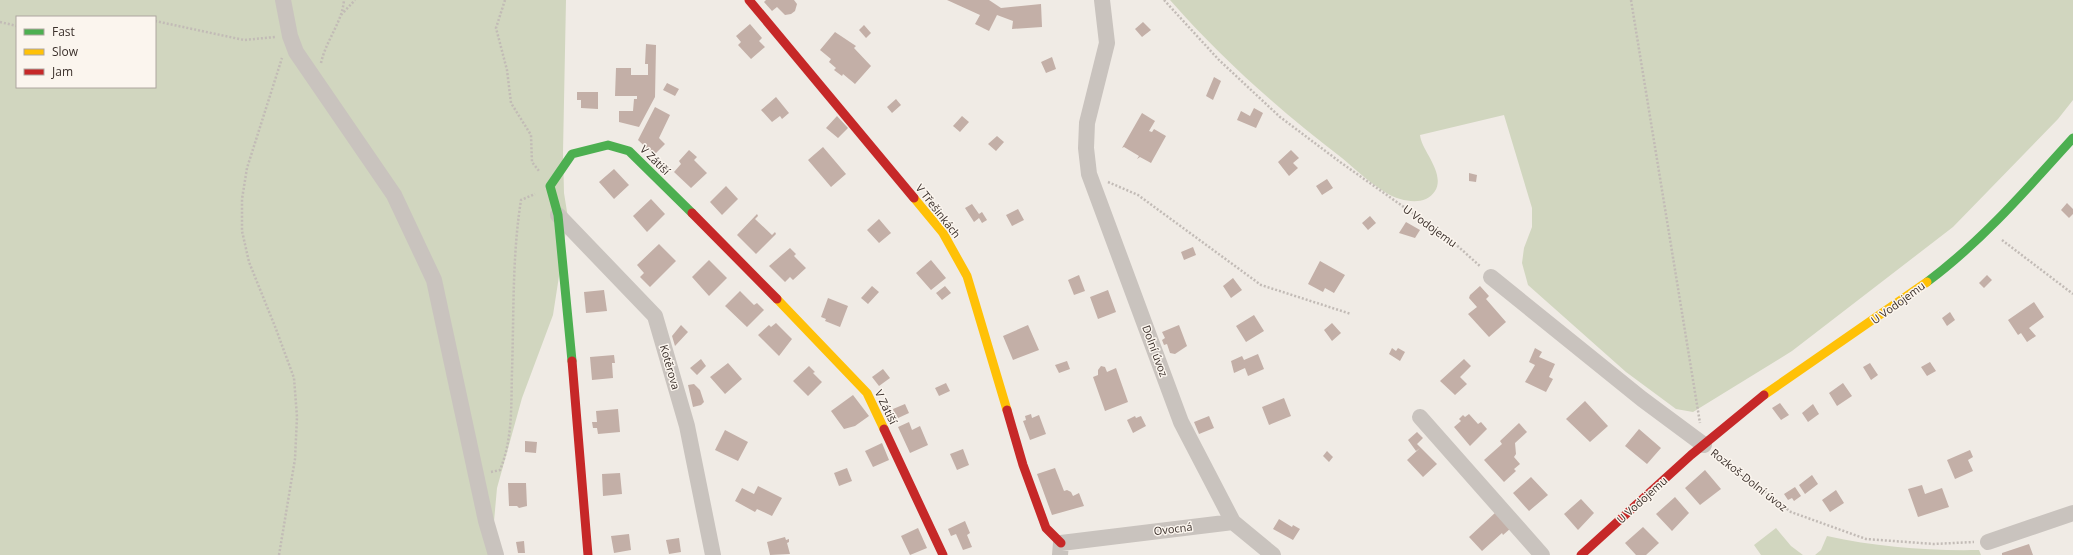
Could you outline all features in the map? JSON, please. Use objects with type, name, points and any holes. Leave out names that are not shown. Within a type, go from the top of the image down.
[{"type":"street","points":[[283,0],[290,36],[296,52],[394,195],[434,280],[478,483],[496,555]]},
{"type":"street","name":"V Třešinkách","points":[[749,0],[943,233],[956,255],[967,276],[983,326],[1023,466],[1046,528],[1060,549]]},
{"type":"street","name":"Dolní úvoz","points":[[1102,0],[1107,42],[1087,123],[1086,148],[1089,174],[1181,422],[1233,522]]},
{"type":"street","name":"U Vodojemu","points":[[1580,555],[1704,444],[1760,398],[1896,306],[1941,272],[1989,230],[2073,138]]},
{"type":"street","name":"V Zátiší","points":[[550,186],[572,154],[608,145],[629,151],[748,268],[867,393],[943,555]]},
{"type":"street","points":[[550,186],[558,215],[578,418],[588,555]]},
{"type":"street","name":"Kotěrova","points":[[558,215],[655,316],[687,426],[713,555]]},
{"type":"street","points":[[1491,277],[1636,394],[1704,444]]},
{"type":"street","points":[[1420,417],[1542,555]]},
{"type":"street","points":[[1988,542],[2073,513]]},
{"type":"street","points":[[1233,522],[1273,555]]},
{"type":"street","name":"Ovocná","points":[[1060,549],[1233,522]]},
{"type":"path","points":[[319,85],[321,61],[341,16],[344,0]]},
{"type":"path","points":[[341,16],[355,0]]},
{"type":"path","points":[[478,483],[500,470],[506,455],[511,421],[515,236],[521,200],[550,186],[532,162],[531,135],[511,103],[507,70],[496,28],[505,0]]},
{"type":"path","name":"U Vodojemu","points":[[1164,0],[1219,60],[1280,117],[1340,162],[1452,240],[1491,277]]},
{"type":"path","points":[[1632,0],[1704,444]]},
{"type":"path","points":[[156,21],[244,40],[290,36],[246,168],[242,199],[242,231],[249,262],[294,378],[297,417],[295,459],[279,555]]},
{"type":"path","points":[[0,22],[16,26]]},
{"type":"path","points":[[1089,174],[1138,194],[1261,285],[1351,314]]},
{"type":"path","points":[[1989,230],[2073,294]]},
{"type":"path","name":"Rozkoš-Dolní úvoz","points":[[1704,444],[1791,512],[1866,539],[1934,544],[1988,542]]},
{"type":"green space","points":[[0,0],[566,0],[563,152],[564,193],[568,218],[553,315],[522,398],[497,488],[491,555],[0,555]]},
{"type":"green space","points":[[1170,0],[2073,0],[2073,100],[2058,119],[1953,227],[1792,351],[1693,412],[1676,409],[1626,372],[1528,285],[1522,263],[1524,248],[1532,227],[1532,208],[1504,115],[1420,135],[1424,148],[1435,169],[1438,184],[1431,196],[1425,199],[1413,201],[1399,199],[1388,194],[1370,181],[1274,103],[1230,63],[1189,22]]},
{"type":"green space","points":[[1776,528],[1791,546],[1803,555],[1761,555],[1754,545]]},
{"type":"green space","points":[[1827,536],[1903,548],[1979,550],[1981,555],[1815,555],[1821,550]]},
{"type":"building","points":[[766,0],[794,0],[797,4],[795,11],[791,14],[785,15],[777,7],[772,11],[764,2]]},
{"type":"building","points":[[947,0],[989,0],[1001,8],[1041,4],[1042,27],[1012,29],[1013,21],[997,15],[989,31],[975,24],[980,15]]},
{"type":"building","points":[[1143,22],[1151,30],[1142,37],[1135,29]]},
{"type":"building","points":[[750,24],[762,38],[759,41],[765,47],[751,59],[738,45],[741,42],[736,36]]},
{"type":"building","points":[[864,25],[871,33],[866,38],[859,30]]},
{"type":"building","points":[[835,32],[856,46],[854,48],[871,66],[855,84],[843,74],[842,76],[834,70],[836,68],[829,62],[831,59],[820,50]]},
{"type":"building","points":[[646,44],[656,45],[655,97],[639,127],[619,122],[619,111],[633,111],[634,99],[637,99],[637,96],[615,96],[616,68],[631,68],[631,75],[648,75],[648,64],[645,64]]},
{"type":"building","points":[[1052,57],[1056,69],[1046,73],[1041,62]]},
{"type":"building","points":[[1214,77],[1221,81],[1213,100],[1206,96]]},
{"type":"building","points":[[667,83],[679,89],[675,96],[663,90]]},
{"type":"building","points":[[577,92],[598,92],[598,109],[581,108],[581,100],[577,100]]},
{"type":"building","points":[[776,97],[789,113],[782,119],[780,116],[772,122],[761,110]]},
{"type":"building","points":[[896,99],[901,105],[892,113],[887,107]]},
{"type":"building","points":[[655,107],[670,115],[659,138],[665,144],[654,155],[638,140]]},
{"type":"building","points":[[1254,108],[1263,113],[1256,128],[1237,120],[1241,111],[1250,116]]},
{"type":"building","points":[[1142,113],[1155,121],[1149,131],[1152,132],[1154,129],[1166,136],[1151,163],[1140,157],[1137,159],[1139,156],[1124,147],[1122,148]]},
{"type":"building","points":[[837,116],[848,128],[838,138],[826,128]]},
{"type":"building","points":[[962,116],[969,122],[960,132],[953,126]]},
{"type":"building","points":[[997,136],[1004,142],[996,151],[988,144]]},
{"type":"building","points":[[823,147],[846,174],[831,187],[808,160]]},
{"type":"building","points":[[689,150],[697,157],[694,160],[707,173],[691,188],[674,172],[681,164],[679,161]]},
{"type":"building","points":[[1291,150],[1299,158],[1293,163],[1298,168],[1289,176],[1278,162]]},
{"type":"building","points":[[614,169],[629,185],[614,199],[599,182]]},
{"type":"building","points":[[1469,173],[1477,175],[1476,182],[1469,181]]},
{"type":"building","points":[[1327,179],[1333,188],[1322,195],[1316,186]]},
{"type":"building","points":[[726,186],[738,199],[722,215],[710,202]]},
{"type":"building","points":[[651,199],[665,214],[647,232],[633,216]]},
{"type":"building","points":[[2067,203],[2073,209],[2073,214],[2069,218],[2061,210]]},
{"type":"building","points":[[972,204],[979,214],[982,212],[987,220],[982,223],[979,218],[974,222],[965,208]]},
{"type":"building","points":[[1018,209],[1024,220],[1012,226],[1006,215]]},
{"type":"building","points":[[757,214],[758,216],[755,219],[772,235],[775,232],[776,234],[756,254],[737,235]]},
{"type":"building","points":[[1370,216],[1376,223],[1368,230],[1362,223]]},
{"type":"building","points":[[879,219],[891,233],[879,243],[867,230]]},
{"type":"building","points":[[1406,222],[1420,230],[1415,238],[1399,233]]},
{"type":"building","points":[[659,244],[676,261],[650,287],[640,277],[644,273],[637,265]]},
{"type":"building","points":[[1193,247],[1196,255],[1184,260],[1181,252]]},
{"type":"building","points":[[790,248],[796,254],[794,256],[806,268],[793,280],[790,277],[785,282],[769,266]]},
{"type":"building","points":[[709,260],[727,278],[709,296],[692,277]]},
{"type":"building","points":[[931,260],[946,278],[931,290],[916,273]]},
{"type":"building","points":[[1320,261],[1345,275],[1334,293],[1325,288],[1323,292],[1308,284]]},
{"type":"building","points":[[1079,275],[1085,291],[1074,295],[1068,280]]},
{"type":"building","points":[[1987,275],[1992,280],[1984,288],[1979,283]]},
{"type":"building","points":[[1233,278],[1242,290],[1231,298],[1223,286]]},
{"type":"building","points":[[872,286],[879,292],[868,304],[861,298]]},
{"type":"building","points":[[945,286],[951,293],[942,300],[936,293]]},
{"type":"building","points":[[1480,286],[1489,296],[1486,299],[1506,322],[1489,337],[1468,314],[1477,307],[1469,298],[1470,295]]},
{"type":"building","points":[[604,290],[607,311],[586,313],[584,292]]},
{"type":"building","points":[[1108,290],[1116,312],[1098,319],[1090,297]]},
{"type":"building","points":[[740,291],[754,305],[757,303],[764,310],[747,327],[725,306]]},
{"type":"building","points":[[828,298],[848,306],[840,327],[825,321],[826,319],[821,317]]},
{"type":"building","points":[[2034,302],[2044,317],[2029,328],[2036,336],[2027,342],[2021,333],[2018,335],[2008,320]]},
{"type":"building","points":[[1950,312],[1955,320],[1947,326],[1942,318]]},
{"type":"building","points":[[1254,315],[1264,331],[1246,342],[1236,326]]},
{"type":"building","points":[[776,323],[792,339],[779,356],[758,335],[769,325],[771,327]]},
{"type":"building","points":[[1332,323],[1341,333],[1332,341],[1324,330]]},
{"type":"building","points":[[681,325],[688,332],[675,346],[672,336]]},
{"type":"building","points":[[1028,325],[1039,350],[1013,360],[1003,336]]},
{"type":"building","points":[[1179,325],[1187,346],[1175,354],[1170,353],[1167,344],[1164,345],[1162,340],[1165,338],[1162,332]]},
{"type":"building","points":[[1392,348],[1396,351],[1398,348],[1405,352],[1400,361],[1389,354]]},
{"type":"building","points":[[1535,348],[1542,352],[1539,357],[1555,364],[1549,377],[1553,379],[1546,392],[1525,382],[1535,365],[1529,362]]},
{"type":"building","points":[[1258,354],[1264,369],[1248,376],[1245,368],[1234,373],[1231,361],[1242,356],[1244,360]]},
{"type":"building","points":[[614,355],[615,363],[612,363],[613,378],[592,380],[590,357]]},
{"type":"building","points":[[701,359],[706,366],[697,375],[690,368]]},
{"type":"building","points":[[1464,359],[1471,366],[1460,377],[1467,384],[1455,395],[1440,381]]},
{"type":"building","points":[[1067,361],[1070,369],[1059,373],[1055,365]]},
{"type":"building","points":[[1930,362],[1936,371],[1927,376],[1921,367]]},
{"type":"building","points":[[728,363],[742,379],[725,394],[710,377]]},
{"type":"building","points":[[1870,363],[1878,375],[1871,380],[1863,367]]},
{"type":"building","points":[[809,366],[815,372],[813,373],[822,382],[808,396],[793,381]]},
{"type":"building","points":[[1101,366],[1105,367],[1107,372],[1116,368],[1128,402],[1105,411],[1093,377],[1098,375],[1098,370]]},
{"type":"building","points":[[883,369],[890,378],[879,386],[872,377]]},
{"type":"building","points":[[946,383],[950,391],[939,396],[935,388]]},
{"type":"building","points":[[1843,383],[1852,396],[1837,406],[1829,393]]},
{"type":"building","points":[[694,384],[700,390],[704,402],[701,405],[693,407],[688,385]]},
{"type":"building","points":[[853,395],[869,416],[855,426],[844,429],[831,411]]},
{"type":"building","points":[[1284,398],[1291,416],[1269,425],[1262,407]]},
{"type":"building","points":[[1585,401],[1608,426],[1590,442],[1566,419]]},
{"type":"building","points":[[1780,403],[1789,415],[1781,420],[1772,408]]},
{"type":"building","points":[[905,404],[909,413],[896,419],[893,409]]},
{"type":"building","points":[[1813,404],[1819,414],[1808,422],[1802,413]]},
{"type":"building","points":[[618,409],[620,432],[598,434],[597,428],[593,428],[592,422],[597,422],[596,411]]},
{"type":"building","points":[[1031,414],[1032,418],[1039,415],[1046,434],[1030,440],[1023,421],[1026,420],[1025,416]]},
{"type":"building","points":[[1469,414],[1478,424],[1481,422],[1487,429],[1470,446],[1454,427],[1461,421],[1459,419],[1463,415],[1465,417]]},
{"type":"building","points":[[1135,416],[1136,418],[1141,416],[1146,426],[1133,433],[1127,420]]},
{"type":"building","points":[[1209,416],[1214,428],[1199,434],[1194,422]]},
{"type":"building","points":[[909,422],[912,430],[920,426],[928,445],[910,453],[898,427]]},
{"type":"building","points":[[1519,423],[1527,432],[1515,443],[1516,454],[1514,457],[1520,464],[1514,469],[1516,471],[1504,482],[1484,460],[1502,444],[1500,441]]},
{"type":"building","points":[[1639,429],[1661,448],[1647,464],[1625,446]]},
{"type":"building","points":[[725,430],[748,442],[738,461],[715,450]]},
{"type":"building","points":[[1417,432],[1423,438],[1417,444],[1437,464],[1423,477],[1407,460],[1420,448],[1416,451],[1408,440]]},
{"type":"building","points":[[525,441],[537,442],[536,453],[525,452]]},
{"type":"building","points":[[882,443],[889,460],[873,467],[865,451]]},
{"type":"building","points":[[963,449],[969,465],[957,470],[950,454]]},
{"type":"building","points":[[1970,450],[1973,457],[1968,460],[1973,471],[1955,479],[1947,460]]},
{"type":"building","points":[[1327,451],[1333,457],[1329,462],[1323,456]]},
{"type":"building","points":[[847,468],[852,481],[839,486],[834,473]]},
{"type":"building","points":[[1055,468],[1064,491],[1067,490],[1071,492],[1073,496],[1079,493],[1084,506],[1052,515],[1037,474]]},
{"type":"building","points":[[1705,470],[1721,489],[1700,505],[1685,488]]},
{"type":"building","points":[[620,473],[622,494],[603,496],[602,474]]},
{"type":"building","points":[[1812,475],[1818,484],[1805,494],[1799,485]]},
{"type":"building","points":[[1531,477],[1548,495],[1529,511],[1513,493]]},
{"type":"building","points":[[508,483],[526,483],[527,506],[519,508],[517,506],[509,506]]},
{"type":"building","points":[[1922,485],[1925,494],[1942,488],[1949,507],[1918,517],[1908,489]]},
{"type":"building","points":[[758,486],[782,498],[772,516],[757,509],[755,512],[735,501],[742,488],[754,494]]},
{"type":"building","points":[[1795,487],[1801,496],[1794,501],[1792,498],[1788,500],[1784,494]]},
{"type":"building","points":[[1836,490],[1844,503],[1830,512],[1822,500]]},
{"type":"building","points":[[1675,497],[1689,513],[1672,531],[1656,514]]},
{"type":"building","points":[[1581,499],[1594,513],[1578,530],[1564,514]]},
{"type":"building","points":[[1496,512],[1511,528],[1503,535],[1502,533],[1482,551],[1469,537]]},
{"type":"building","points":[[1279,519],[1292,527],[1293,525],[1300,529],[1293,540],[1273,529]]},
{"type":"building","points":[[965,521],[970,533],[967,535],[972,547],[963,550],[956,534],[951,536],[948,529]]},
{"type":"building","points":[[1643,527],[1659,543],[1646,555],[1636,555],[1625,543]]},
{"type":"building","points":[[918,528],[927,548],[910,555],[901,536]]},
{"type":"building","points":[[629,534],[631,550],[614,553],[611,536]]},
{"type":"building","points":[[785,537],[786,540],[789,539],[789,542],[787,543],[790,554],[770,555],[767,542]]},
{"type":"building","points":[[679,538],[681,552],[669,554],[666,540]]},
{"type":"building","points":[[524,541],[525,553],[518,553],[516,542]]},
{"type":"building","points":[[2029,544],[2033,555],[2002,555],[2002,553]]},
{"type":"traffic: fast","points":[[1927,282],[1985,232],[2073,138]]},
{"type":"traffic: fast","points":[[572,361],[558,215],[550,186],[572,154],[608,145],[629,151],[692,213]]},
{"type":"traffic: slow","points":[[914,198],[943,233],[967,276],[1007,410]]},
{"type":"traffic: slow","points":[[1764,395],[1927,282]]},
{"type":"traffic: slow","points":[[777,299],[867,393],[884,429]]},
{"type":"traffic: jam","points":[[749,0],[914,198]]},
{"type":"traffic: jam","points":[[692,213],[777,299]]},
{"type":"traffic: jam","points":[[572,361],[588,555]]},
{"type":"traffic: jam","points":[[1581,555],[1691,455],[1764,395]]},
{"type":"traffic: jam","points":[[1007,410],[1023,465],[1046,528],[1061,543]]},
{"type":"traffic: jam","points":[[884,429],[943,555]]}]
